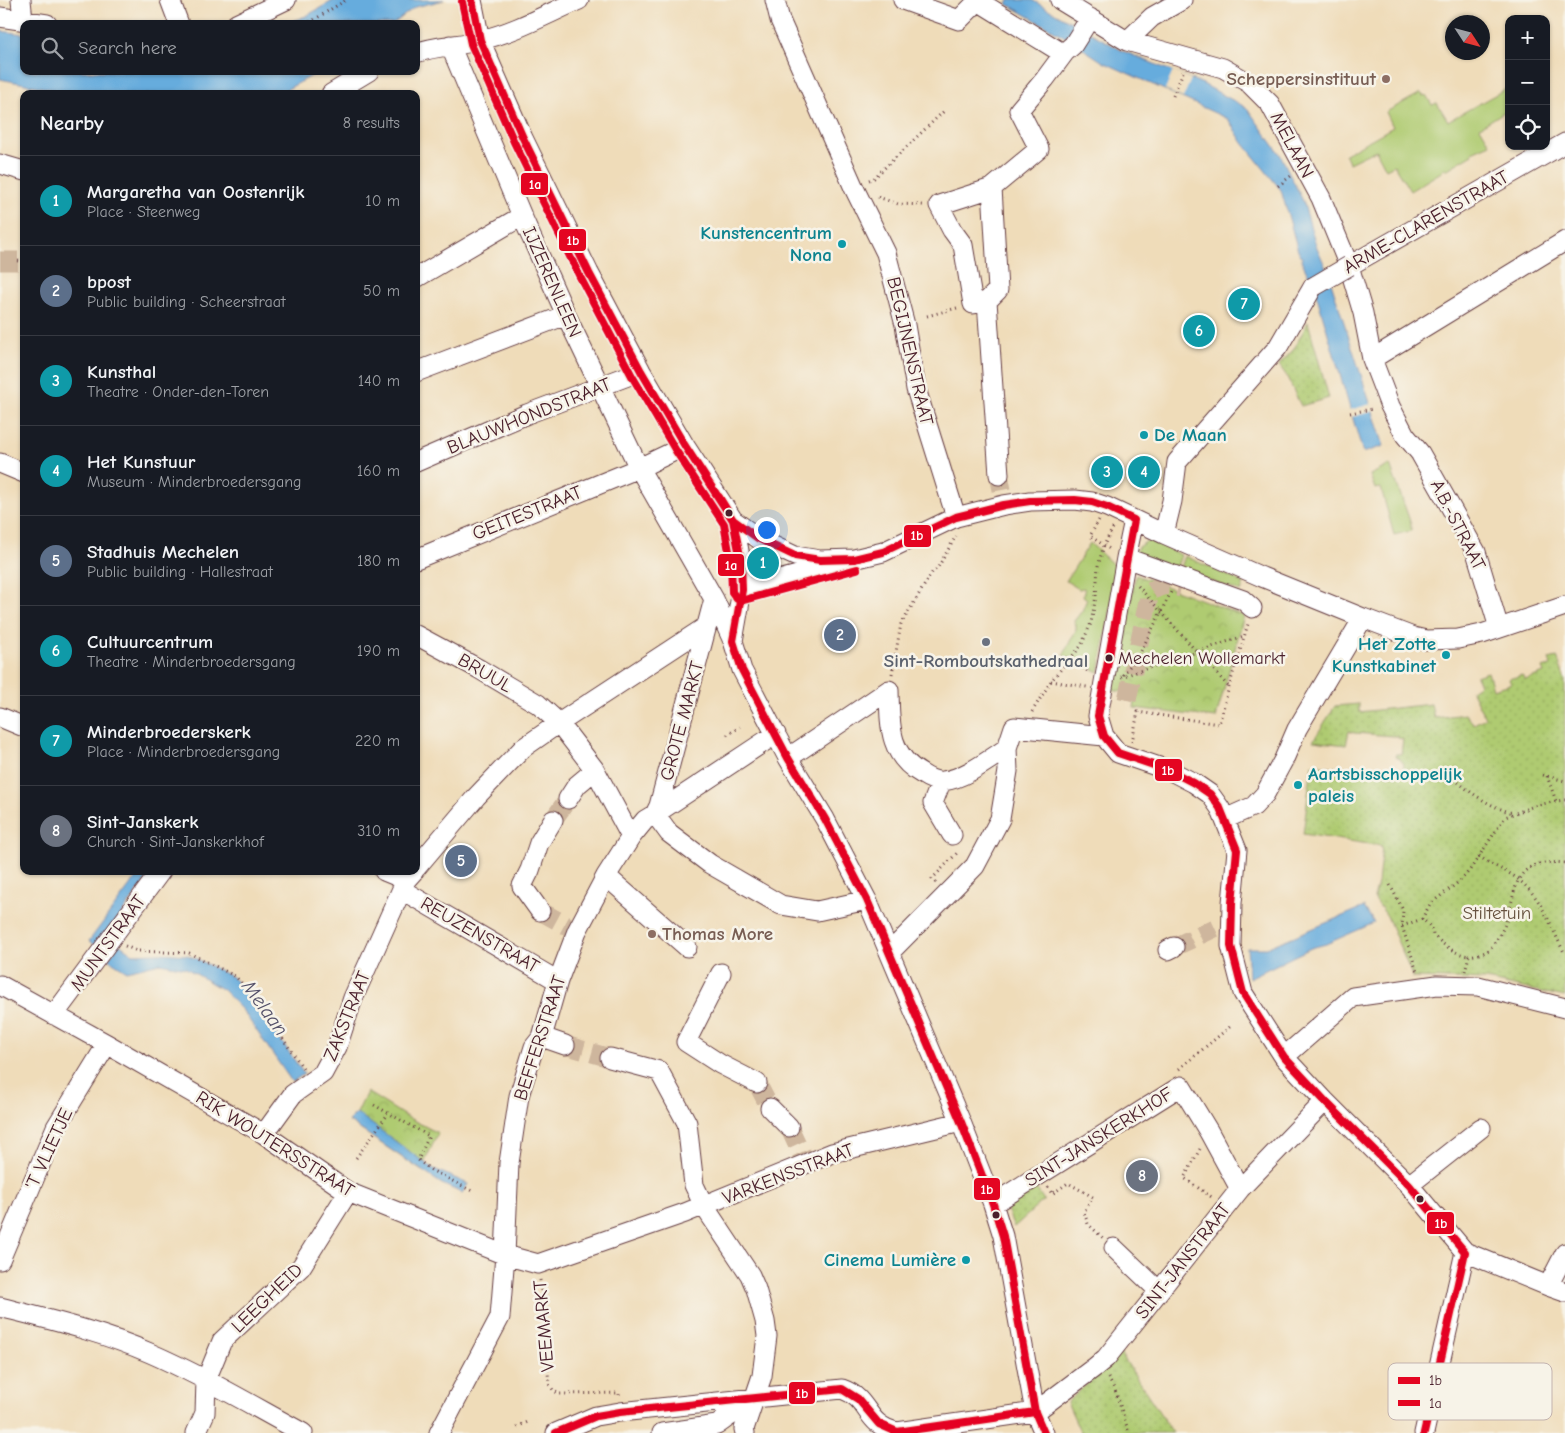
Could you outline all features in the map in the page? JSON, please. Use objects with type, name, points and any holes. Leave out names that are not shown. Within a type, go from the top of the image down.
[{"type":"street","points":[[0,17],[23,20],[21,0]]},
{"type":"street","points":[[170,0],[177,20]]},
{"type":"street","points":[[244,20],[286,0]]},
{"type":"street","name":"IJZERENLEEN","points":[[472,0],[480,40],[523,138],[590,273],[641,371],[688,450],[733,520]]},
{"type":"street","points":[[420,52],[432,47],[480,40],[506,32],[579,0]]},
{"type":"street","name":"BEGIJNENSTRAAT","points":[[775,0],[780,20],[854,188],[886,253],[906,325],[916,389],[956,517]]},
{"type":"street","points":[[903,0],[959,20],[978,0],[1059,51],[1069,48]]},
{"type":"street","name":"MELAAN","points":[[1060,0],[1087,23],[1128,41],[1223,68],[1248,83],[1270,104],[1321,198],[1349,266],[1363,313],[1372,359]]},
{"type":"street","points":[[1128,41],[1152,17],[1182,0]]},
{"type":"street","points":[[1002,490],[980,302],[963,245],[952,230],[939,205],[992,188],[1039,149],[1019,110],[1087,23]]},
{"type":"street","name":"IJZERENLEEN","points":[[446,46],[566,315],[639,468],[714,599]]},
{"type":"street","points":[[338,90],[362,75]]},
{"type":"street","name":"ARME-CLARENSTRAAT","points":[[1164,534],[1172,502],[1176,462],[1278,347],[1313,287],[1565,143]]},
{"type":"street","points":[[0,164],[20,170]]},
{"type":"street","points":[[980,302],[998,290],[992,188]]},
{"type":"street","points":[[420,276],[522,216]]},
{"type":"street","points":[[1372,359],[1565,241]]},
{"type":"street","points":[[420,370],[566,315]]},
{"type":"street","name":"A.B.-STRAAT","points":[[1372,359],[1390,406],[1405,435],[1420,453],[1476,552],[1499,628]]},
{"type":"street","name":"BLAUWHONDSTRAAT","points":[[420,460],[527,414],[641,371]]},
{"type":"street","points":[[639,468],[688,450]]},
{"type":"street","points":[[0,463],[20,471]]},
{"type":"street","name":"GEITESTRAAT","points":[[420,557],[639,468]]},
{"type":"street","points":[[742,590],[883,552],[956,517],[1002,490]]},
{"type":"street","points":[[1002,490],[1030,501],[1074,500],[1092,502],[1363,618],[1426,640],[1458,640],[1565,606]]},
{"type":"street","points":[[1121,513],[1126,558],[1098,716],[1104,736],[1118,753],[1172,771],[1210,794],[1220,808],[1237,850],[1223,927],[1231,946],[1243,993],[1284,1056],[1324,1101],[1409,1185],[1465,1252],[1556,1289],[1565,1253]]},
{"type":"street","points":[[733,520],[759,540],[795,556],[820,560],[854,559]]},
{"type":"street","points":[[733,520],[741,561],[742,590],[733,641]]},
{"type":"street","points":[[1126,558],[1244,600],[1252,608]]},
{"type":"street","points":[[714,599],[733,641],[742,670],[788,758],[825,819],[867,900],[890,952],[955,1123],[993,1204],[1003,1236],[1035,1412],[1044,1433]]},
{"type":"street","name":"GROTE MARKT","points":[[655,814],[659,806],[714,599]]},
{"type":"street","points":[[1225,819],[1254,806],[1265,794],[1284,759],[1297,728],[1363,618]]},
{"type":"street","name":"GROTE MARKT","points":[[420,864],[476,797],[523,748],[555,719],[707,626]]},
{"type":"street","name":"BRUUL","points":[[420,637],[538,704],[555,719]]},
{"type":"street","points":[[788,758],[889,690]]},
{"type":"street","points":[[889,690],[890,720],[898,753],[913,769],[929,778],[941,782],[968,772],[1007,748]]},
{"type":"street","points":[[0,717],[20,725]]},
{"type":"street","points":[[555,719],[596,770],[630,837]]},
{"type":"street","points":[[890,952],[976,866],[1000,819],[1008,771],[1007,748],[1014,727],[1104,736]]},
{"type":"street","name":"GROTE MARKT","points":[[630,837],[645,820],[776,734]]},
{"type":"street","points":[[568,799],[577,785],[596,770]]},
{"type":"street","points":[[941,782],[933,803],[952,835]]},
{"type":"street","points":[[655,814],[669,833],[710,864],[781,905],[817,912],[867,900]]},
{"type":"street","points":[[540,910],[522,886],[530,870],[539,843],[553,820]]},
{"type":"street","name":"BEFFERSTRAAT","points":[[505,1255],[509,1163],[518,1106],[534,1047],[542,1037],[574,929],[630,837]]},
{"type":"street","name":"MUNTSTRAAT","points":[[54,1015],[158,875]]},
{"type":"street","points":[[606,876],[687,947]]},
{"type":"street","name":"REUZENSTRAAT","points":[[409,877],[558,981]]},
{"type":"street","name":"ZAKSTRAAT","points":[[264,1134],[293,1094],[323,1073],[337,1047],[353,998],[409,877]]},
{"type":"street","points":[[721,973],[686,1042],[720,1064],[757,1083]]},
{"type":"street","name":"RIK WOUTERSSTRAAT","points":[[0,985],[264,1134],[348,1192],[505,1255]]},
{"type":"street","points":[[1284,1056],[1353,997],[1437,985],[1478,986],[1565,1008]]},
{"type":"street","points":[[542,1037],[566,1045]]},
{"type":"street","name":"'T VLIETJE","points":[[0,1260],[56,1127],[107,1044]]},
{"type":"street","name":"VARKENSSTRAAT","points":[[610,1058],[660,1071],[687,1123],[694,1185],[704,1206],[750,1275],[764,1316],[767,1336],[762,1376],[744,1429],[745,1433]]},
{"type":"street","name":"SINT-JANSKERKHOF","points":[[993,1204],[1181,1086],[1240,1189]]},
{"type":"street","name":"SINT-JANSTRAAT","points":[[1035,1412],[1106,1358],[1240,1189],[1324,1101]]},
{"type":"street","points":[[770,1108],[789,1127]]},
{"type":"street","name":"VARKENSSTRAAT","points":[[544,1262],[704,1206],[804,1159],[955,1123]]},
{"type":"street","points":[[1409,1185],[1481,1128]]},
{"type":"street","name":"LEEGHEID","points":[[206,1380],[222,1341],[301,1267],[348,1192]]},
{"type":"street","points":[[1114,1248],[1159,1291]]},
{"type":"street","points":[[1440,1363],[1465,1252]]},
{"type":"street","points":[[505,1255],[544,1262]]},
{"type":"street","name":"VEEMARKT","points":[[439,1433],[500,1317],[505,1255]]},
{"type":"street","points":[[0,1307],[81,1328],[150,1353],[206,1380],[303,1433]]},
{"type":"street","points":[[196,1433],[205,1413],[206,1380]]},
{"type":"street","points":[[556,1433],[596,1416],[620,1412],[842,1389],[858,1396],[877,1428],[897,1432],[1035,1412]]},
{"type":"street","points":[[662,1433],[717,1425],[754,1399]]},
{"type":"street","points":[[1424,1433],[1427,1420]]},
{"type":"path","points":[[315,20],[346,0]]},
{"type":"path","points":[[1173,96],[1184,72],[1191,74]]},
{"type":"path","points":[[854,188],[874,178],[944,111]]},
{"type":"path","points":[[1278,186],[1290,176]]},
{"type":"path","points":[[854,188],[898,204],[939,205]]},
{"type":"path","points":[[927,316],[980,302]]},
{"type":"path","points":[[1350,413],[1372,409]]},
{"type":"path","points":[[1104,545],[1090,536],[1121,513]]},
{"type":"path","points":[[1014,727],[1034,710],[1050,681],[1081,646],[1091,623],[1096,596],[1098,566],[1104,545],[1121,513]]},
{"type":"path","points":[[889,690],[901,624],[933,571],[937,570],[961,527],[956,517]]},
{"type":"path","points":[[1068,662],[1096,676],[1103,682],[1115,684],[1142,651],[1179,577]]},
{"type":"path","points":[[1136,585],[1229,687]]},
{"type":"path","points":[[1118,753],[1133,741],[1138,712],[1219,724],[1252,608]]},
{"type":"path","points":[[1123,675],[1244,636]]},
{"type":"path","points":[[1050,681],[1092,688],[1103,682]]},
{"type":"path","points":[[727,735],[740,727]]},
{"type":"path","points":[[1443,770],[1485,802],[1514,814]]},
{"type":"path","points":[[1556,801],[1545,776],[1565,781]]},
{"type":"path","points":[[1422,919],[1424,912],[1430,904],[1460,881],[1470,870],[1505,817],[1565,800]]},
{"type":"path","points":[[948,894],[932,879],[960,850],[952,835]]},
{"type":"path","points":[[1479,856],[1518,880],[1532,892],[1540,903],[1565,954]]},
{"type":"path","points":[[1422,919],[1429,924],[1433,935],[1456,954],[1469,956],[1488,950],[1504,929],[1518,880],[1528,869],[1536,864],[1548,862],[1565,864]]},
{"type":"path","points":[[1390,885],[1402,910],[1402,926],[1417,974]]},
{"type":"path","points":[[1402,926],[1422,919]]},
{"type":"path","points":[[113,936],[126,946],[137,951],[189,953],[234,976],[265,1012],[312,1081]]},
{"type":"path","points":[[1469,956],[1465,973],[1470,973]]},
{"type":"path","points":[[1182,1066],[1232,1025]]},
{"type":"path","points":[[374,1105],[429,1136],[418,1160],[431,1170],[474,1192]]},
{"type":"path","points":[[356,1158],[388,1114]]},
{"type":"path","points":[[1209,1132],[1184,1178],[1226,1207]]},
{"type":"path","points":[[1041,1174],[1052,1194],[1068,1183],[1093,1197],[1084,1212],[1088,1224],[1114,1248]]},
{"type":"path","name":"VEEMARKT","points":[[544,1262],[549,1384],[559,1394],[619,1393],[620,1412]]},
{"type":"path","points":[[1095,1367],[1103,1370],[1115,1390],[1129,1433]]},
{"type":"path","points":[[517,1427],[530,1421]]},
{"type":"green space","points":[[1505,89],[1505,111],[1480,127],[1490,144],[1472,152],[1473,154],[1446,170],[1445,168],[1410,191],[1394,165],[1386,169],[1376,150],[1349,163],[1345,154],[1393,127],[1386,112],[1421,93],[1423,96],[1426,95],[1432,105],[1437,103],[1448,121]]},
{"type":"green space","points":[[1308,322],[1329,398],[1301,406],[1279,365],[1294,349]]},
{"type":"green space","points":[[1390,465],[1411,524],[1411,531],[1394,535],[1381,488],[1375,489],[1370,475]]},
{"type":"green space","points":[[1149,540],[1181,555],[1176,569],[1135,554],[1138,547]]},
{"type":"green space","points":[[1090,543],[1118,569],[1099,672],[1063,655],[1076,630],[1074,621],[1082,611],[1087,599],[1083,596],[1085,593],[1084,588],[1079,589],[1066,581]]},
{"type":"green space","points":[[1185,556],[1244,583],[1241,592],[1180,570]]},
{"type":"green space","points":[[1136,575],[1244,616],[1216,718],[1134,708],[1136,694],[1110,690]]},
{"type":"green space","name":"Stiltetuin","points":[[1557,657],[1565,680],[1565,997],[1486,980],[1413,978],[1387,916],[1374,898],[1378,883],[1382,846],[1303,834],[1312,764],[1392,775],[1398,774],[1403,771],[1404,764],[1395,757],[1396,754],[1401,754],[1403,739],[1398,738],[1398,736],[1349,731],[1346,745],[1313,741],[1335,706],[1359,704],[1359,712],[1431,704],[1434,718],[1465,714],[1474,724],[1485,718],[1471,690],[1480,684],[1476,676],[1488,672],[1493,689],[1511,684],[1509,679],[1522,675],[1525,680],[1544,673],[1542,668],[1551,666],[1549,659]]},
{"type":"green space","points":[[367,1092],[405,1116],[438,1133],[422,1171],[348,1121],[357,1113]]},
{"type":"green space","points":[[1035,1187],[1044,1200],[1014,1227],[1004,1202]]},
{"type":"green space","points":[[1121,1354],[1173,1433],[1081,1433],[1067,1402]]},
{"type":"water","points":[[334,0],[444,0],[415,7],[398,20],[294,20],[306,16]]},
{"type":"water","points":[[1009,0],[1032,0],[1123,51],[1203,84],[1247,108],[1280,154],[1303,201],[1384,446],[1363,453],[1316,293],[1301,260],[1302,258],[1298,251],[1281,190],[1243,143],[1228,119],[1103,62],[1067,38],[1007,4]]},
{"type":"water","points":[[0,31],[20,34],[20,75],[314,75],[286,90],[55,90],[0,79]]},
{"type":"water","points":[[138,875],[150,875],[97,947],[89,941]]},
{"type":"water","points":[[1364,907],[1374,923],[1326,944],[1311,948],[1249,978],[1247,948],[1266,948]]},
{"type":"water","points":[[119,944],[133,954],[187,955],[232,977],[253,1000],[304,1074],[292,1082],[243,1011],[223,990],[186,968],[160,963],[127,971],[108,959]]},
{"type":"water","points":[[357,1113],[432,1168],[468,1184],[462,1193],[442,1184],[348,1121]]},
{"type":"pier","points":[[1173,71],[1191,79],[1183,98],[1165,90]]},
{"type":"pier","points":[[1371,404],[1374,411],[1352,417],[1350,410]]},
{"type":"tunnel","points":[[0,261],[18,261]]},
{"type":"tunnel","points":[[999,475],[1002,490]]},
{"type":"tunnel","points":[[1127,700],[1150,592],[1164,586],[1181,588]]},
{"type":"tunnel","points":[[553,820],[568,799]]},
{"type":"tunnel","points":[[540,911],[571,928]]},
{"type":"tunnel","points":[[1174,947],[1215,928]]},
{"type":"tunnel","points":[[565,1045],[610,1058]]},
{"type":"tunnel","points":[[757,1083],[770,1108]]},
{"type":"tunnel","points":[[789,1127],[802,1155]]},
{"type":"transit line","name":"1b","points":[[472,0],[480,40],[523,138],[589,273],[641,371],[685,446],[733,520],[759,539],[795,556],[820,560],[854,559],[883,552],[956,517],[1004,505],[1030,501],[1075,500],[1092,502],[1134,520],[1098,716],[1104,736],[1118,753],[1171,771],[1194,783],[1210,794],[1220,808],[1237,850],[1232,903],[1231,946],[1243,993],[1284,1057],[1409,1185],[1465,1252],[1440,1363]]},
{"type":"transit line","name":"1a","points":[[462,2],[471,44],[514,142],[580,277],[632,376],[676,451],[724,524],[731,562],[732,592],[737,599],[744,600],[857,569]]},
{"type":"transit line","name":"1b","points":[[719,497],[733,520],[741,561],[742,590],[733,641],[742,670],[788,758],[825,819],[867,900],[961,1122],[993,1204],[1003,1236],[1035,1412],[1044,1433]]},
{"type":"transit line","name":"1b","points":[[556,1433],[596,1416],[620,1412],[842,1389],[858,1399],[879,1424],[897,1432],[1035,1412]]},
{"type":"transit line","name":"1b","points":[[1424,1433],[1427,1420]]},
{"type":"place","name":"Scheppersinstituut","points":[[1386,79]]},
{"type":"place","name":"Kunstencentrum Nona","points":[[842,244]]},
{"type":"place","name":"Minderbroederskerk","points":[[1244,304]]},
{"type":"place","name":"Cultuurcentrum","points":[[1199,331]]},
{"type":"place","name":"De Maan","points":[[1144,435]]},
{"type":"place","name":"Kunsthal","points":[[1107,472]]},
{"type":"place","name":"Het Kunstuur","points":[[1144,472]]},
{"type":"place","name":"Margaretha van Oostenrijk","points":[[763,563]]},
{"type":"place","name":"bpost","points":[[840,635]]},
{"type":"place","name":"Sint-Romboutskathedraal","points":[[986,642]]},
{"type":"place","name":"Het Zotte Kunstkabinet","points":[[1446,655]]},
{"type":"place","name":"Mechelen Wollemarkt","points":[[1109,658]]},
{"type":"place","name":"Aartsbisschoppelijk paleis","points":[[1298,785]]},
{"type":"place","name":"Stadhuis Mechelen","points":[[461,861]]},
{"type":"place","name":"Thomas More","points":[[652,934]]},
{"type":"place","name":"Sint-Janskerk","points":[[1142,1176]]},
{"type":"place","name":"Cinema Lumière","points":[[966,1260]]},
{"type":"water label","name":"Melaan","points":[[265,1008]]}]
